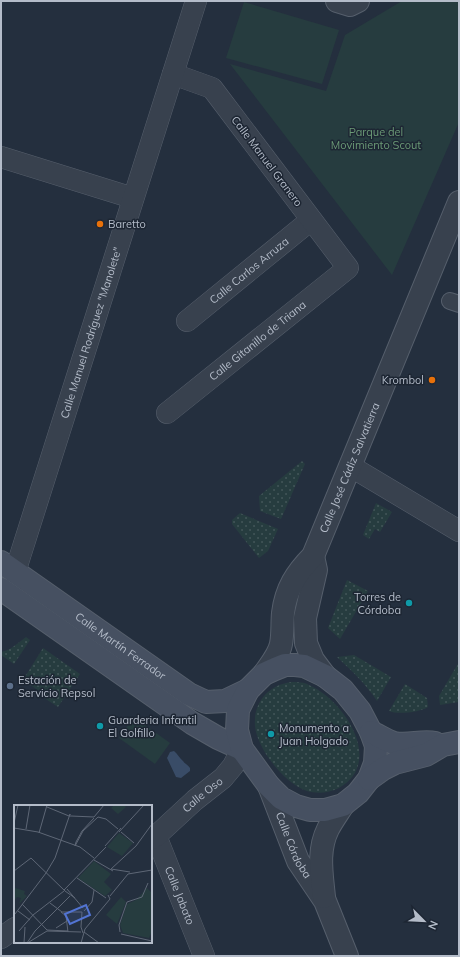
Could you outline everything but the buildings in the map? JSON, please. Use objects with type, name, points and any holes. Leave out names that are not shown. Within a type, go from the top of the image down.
[{"type":"main road","name":"Calle Martín Ferrador","points":[[8,567],[189,694],[206,702],[225,701],[248,690]]},
{"type":"main road","name":"Calle Martín Ferrador","points":[[1,589],[192,723],[218,738],[242,749]]},
{"type":"main road","points":[[285,665],[304,666],[325,676],[343,690],[360,711],[371,732],[376,746],[375,763],[369,779],[358,793],[343,805],[326,810],[310,810],[296,806],[281,798],[269,786],[242,749],[237,730],[238,710],[248,690],[264,674],[285,665]]},
{"type":"main road","points":[[371,732],[394,743],[409,744],[428,742],[451,744]]},
{"type":"main road","points":[[369,779],[394,763],[426,755],[451,744]]},
{"type":"street","name":"Calle Manuel Rodríguez \"Manolete\"","points":[[8,567],[133,198],[196,1]]},
{"type":"street","name":"Calle Manuel Granero","points":[[173,74],[212,88],[348,268]]},
{"type":"street","points":[[1,157],[133,198]]},
{"type":"street","name":"Calle José Cádiz Salvatierra","points":[[264,674],[281,645],[283,613],[286,598],[292,582],[302,567],[313,556],[459,202]]},
{"type":"street","name":"Calle Carlos Arruza","points":[[187,321],[311,220]]},
{"type":"street","name":"Calle Gitanillo de Triana","points":[[167,413],[348,268]]},
{"type":"street","points":[[350,466],[459,531]]},
{"type":"street","name":"Calle José Cádiz Salvatierra","points":[[313,556],[316,570],[305,618],[306,643],[313,660],[325,676]]},
{"type":"street","name":"Calle Oso","points":[[153,838],[222,778],[233,766],[242,749]]},
{"type":"street","name":"Calle Córdoba","points":[[269,786],[298,861],[325,901],[347,956]]},
{"type":"street","name":"Calle Córdoba","points":[[325,901],[321,860],[322,844],[328,829],[343,805]]},
{"type":"street","name":"Calle Jabato","points":[[153,838],[204,956]]},
{"type":"street","points":[[1,938],[14,929]]},
{"type":"green space","name":"Parque del Movimiento Scout","points":[[402,1],[459,1],[459,122],[392,275],[230,64],[326,91],[345,35]]},
{"type":"green space","points":[[244,2],[339,30],[322,84],[226,58]]},
{"type":"green space","points":[[302,461],[305,464],[281,519],[260,511],[259,496]]},
{"type":"green space","points":[[376,503],[392,512],[380,532],[375,529],[369,539],[363,535]]},
{"type":"green space","points":[[240,513],[278,529],[268,551],[259,558],[232,524],[232,520]]},
{"type":"green space","points":[[347,580],[368,591],[340,639],[328,628]]},
{"type":"green space","points":[[26,637],[30,640],[14,664],[1,655],[1,652],[11,648]]},
{"type":"green space","points":[[43,648],[80,674],[58,707],[38,694],[39,691],[23,680]]},
{"type":"green space","points":[[354,655],[391,677],[377,701],[354,673],[337,657]]},
{"type":"green space","points":[[459,662],[459,702],[440,705],[439,696]]},
{"type":"green space","points":[[291,682],[305,683],[322,693],[335,704],[346,717],[354,732],[359,748],[359,763],[352,777],[335,790],[315,792],[307,791],[299,787],[281,773],[261,745],[255,726],[255,717],[260,702],[269,691]]},
{"type":"green space","points":[[405,684],[427,698],[428,707],[409,712],[397,713],[389,711]]},
{"type":"green space","points":[[134,717],[170,743],[155,764],[119,738]]},
{"type":"water","points":[[174,751],[190,768],[190,771],[181,778],[176,777],[167,758],[170,752]]},
{"type":"place","name":"Baretto","points":[[100,224]]},
{"type":"place","name":"Krombol","points":[[432,380]]},
{"type":"place","name":"Torres de Córdoba","points":[[409,603]]},
{"type":"place","name":"Estación de Servicio Repsol","points":[[10,686]]},
{"type":"place","name":"Guarderia Infantil El Golfillo","points":[[100,726]]},
{"type":"place","name":"Monumento a Juan Holgado","points":[[271,734]]}]
